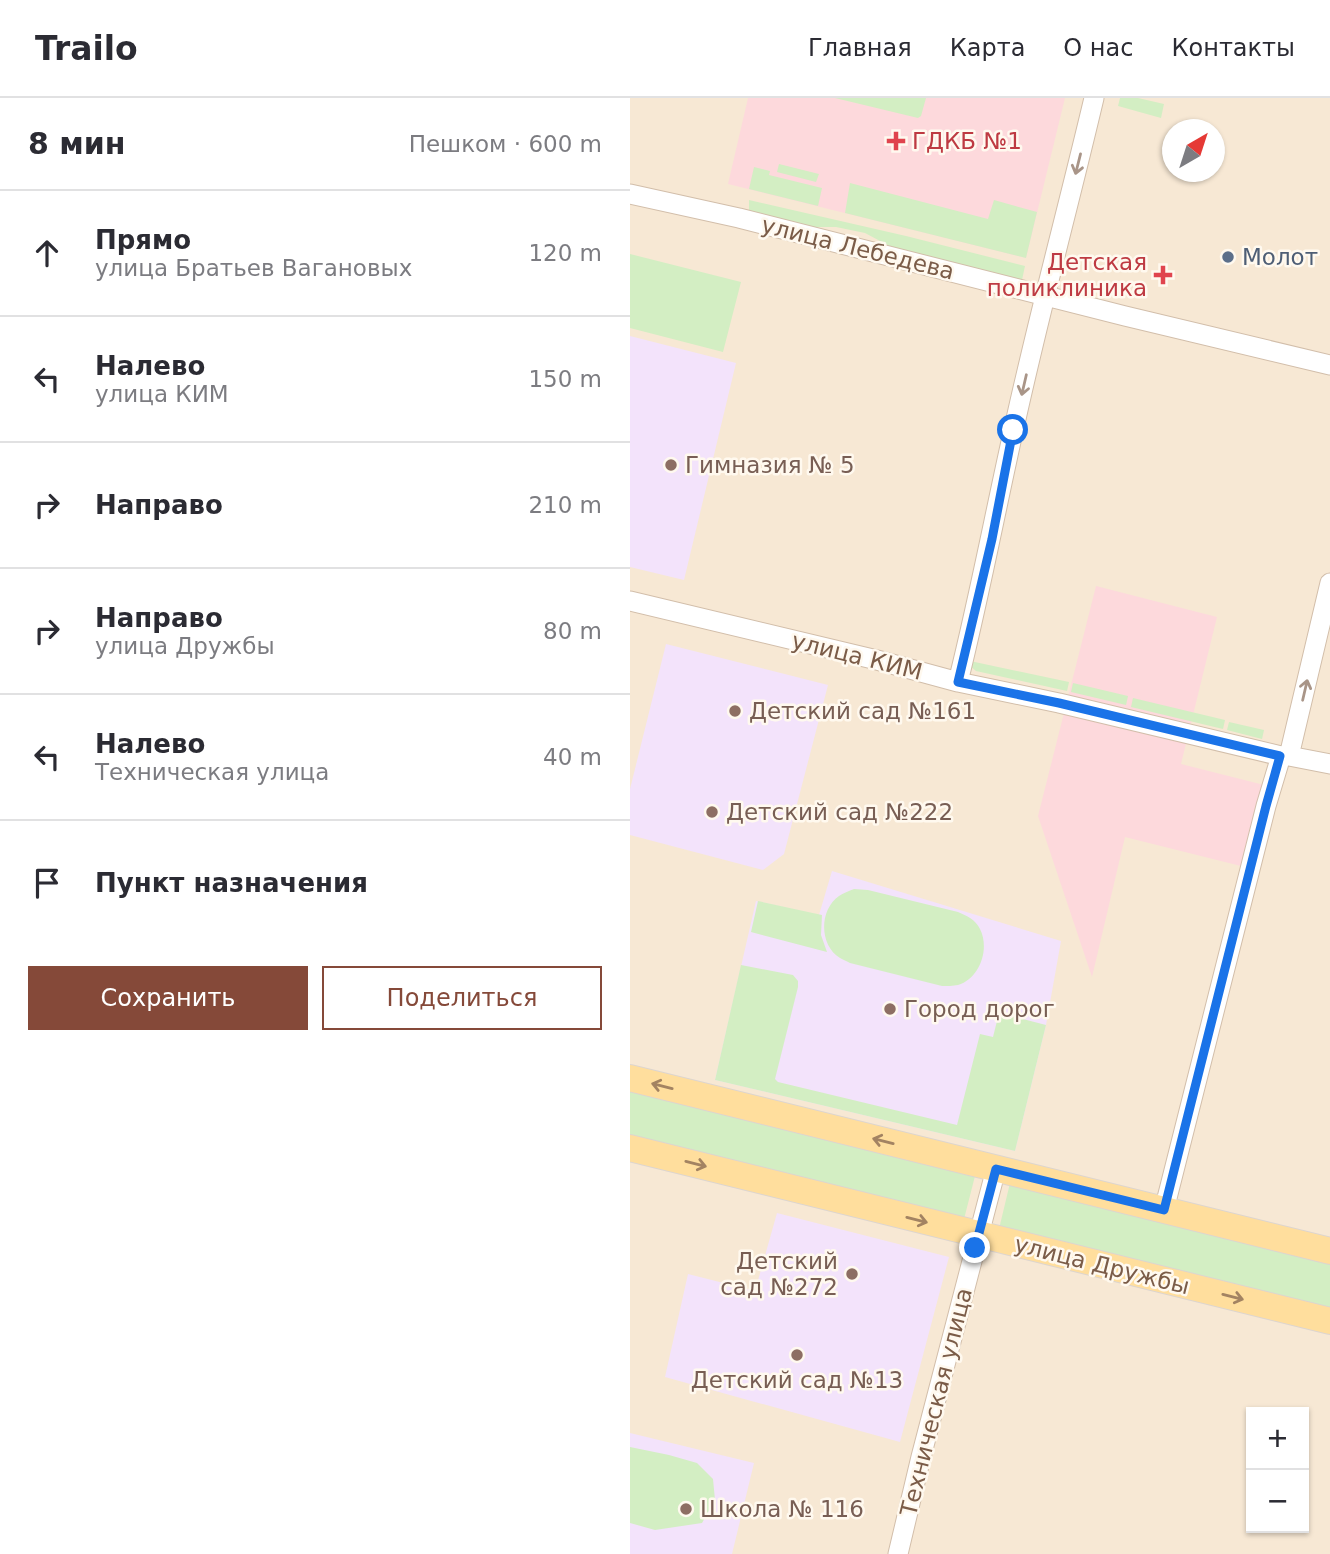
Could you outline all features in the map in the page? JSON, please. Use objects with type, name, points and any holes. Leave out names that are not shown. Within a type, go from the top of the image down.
[{"type":"main road","points":[[630,1078],[1330,1251]]},
{"type":"main road","name":"улица Дружбы","points":[[630,1148],[1330,1321]]},
{"type":"street","points":[[958,682],[992,539],[1016,416],[1094,98]]},
{"type":"street","name":"улица Лебедева","points":[[630,194],[739,218],[1046,297],[1330,365]]},
{"type":"street","points":[[1164,1210],[1266,806],[1285,756],[1330,583]]},
{"type":"street","name":"улица КИМ","points":[[630,601],[958,682],[1330,764]]},
{"type":"street","name":"Техническая улица","points":[[898,1554],[996,1169]]},
{"type":"shaded area","points":[[630,98],[1330,98],[1330,1554],[630,1554]]},
{"type":"shaded area","name":"ГДКБ №1","points":[[748,98],[1065,98],[1026,258],[728,184]]},
{"type":"shaded area","name":"Гимназия № 5","points":[[630,336],[736,363],[684,580],[630,567]]},
{"type":"shaded area","points":[[1096,586],[1217,617],[1181,764],[1264,785],[1245,867],[1125,837],[1092,977],[1038,816]]},
{"type":"shaded area","points":[[666,644],[828,685],[784,854],[763,870],[630,835],[630,789]]},
{"type":"shaded area","name":"Город дорог","points":[[832,871],[1061,941],[1046,1025],[1015,1151],[715,1080],[756,901],[819,915]]},
{"type":"shaded area","name":"Детский сад №13","points":[[777,1213],[949,1257],[900,1442],[665,1377],[688,1274],[755,1291]]},
{"type":"shaded area","name":"Школа № 116","points":[[630,1433],[754,1463],[732,1554],[630,1554]]},
{"type":"green space","points":[[835,98],[926,98],[918,118]]},
{"type":"green space","points":[[1120,98],[1138,98],[1164,104],[1161,118],[1118,106]]},
{"type":"green space","points":[[779,164],[819,174],[816,182],[777,172]]},
{"type":"green space","points":[[754,167],[770,171],[769,175],[822,188],[818,206],[749,189]]},
{"type":"green space","points":[[850,183],[988,219],[994,200],[1037,212],[1026,258],[845,213]]},
{"type":"green space","points":[[749,200],[1025,266],[1022,280],[897,250],[865,233],[836,227],[810,227],[752,214]]},
{"type":"green space","points":[[630,254],[741,282],[723,352],[630,328]]},
{"type":"green space","points":[[970,661],[1069,682],[1067,691],[976,671],[970,666]]},
{"type":"green space","points":[[1073,683],[1128,696],[1126,705],[1071,692]]},
{"type":"green space","points":[[1133,698],[1225,720],[1223,729],[1131,707]]},
{"type":"green space","points":[[1229,722],[1264,730],[1262,739],[1227,730]]},
{"type":"green space","points":[[854,889],[958,912],[970,918],[983,937],[983,954],[977,969],[972,976],[958,985],[942,986],[850,963],[840,958],[828,945],[825,918],[832,902]]},
{"type":"green space","points":[[758,901],[822,915],[821,935],[827,952],[751,932]]},
{"type":"green space","points":[[741,965],[793,975],[798,981],[775,1079],[778,1082],[957,1125],[980,1034],[993,1037],[999,1013],[1046,1025],[1015,1151],[715,1080]]},
{"type":"green space","points":[[630,1089],[975,1176],[963,1223],[630,1139]]},
{"type":"green space","points":[[1010,1183],[1330,1261],[1330,1311],[999,1229]]},
{"type":"green space","points":[[630,1447],[697,1463],[713,1479],[715,1500],[702,1523],[655,1530],[630,1523]]},
{"type":"place","name":"ГДКБ №1","points":[[896,141]]},
{"type":"place","name":"Молот","points":[[1228,257]]},
{"type":"place","name":"Детская поликлиника","points":[[1163,275]]},
{"type":"place","name":"Гимназия № 5","points":[[671,465]]},
{"type":"place","name":"Детский сад №161","points":[[735,711]]},
{"type":"place","name":"Детский сад №222","points":[[712,812]]},
{"type":"place","name":"Город дорог","points":[[890,1009]]},
{"type":"place","name":"Детский сад №272","points":[[852,1274]]},
{"type":"place","name":"Детский сад №13","points":[[797,1355]]},
{"type":"place","name":"Школа № 116","points":[[686,1509]]},
{"type":"route","points":[[975,1248],[996,1169],[1164,1210],[1280,756],[1059,703],[958,682],[992,539],[1013,430]]}]
